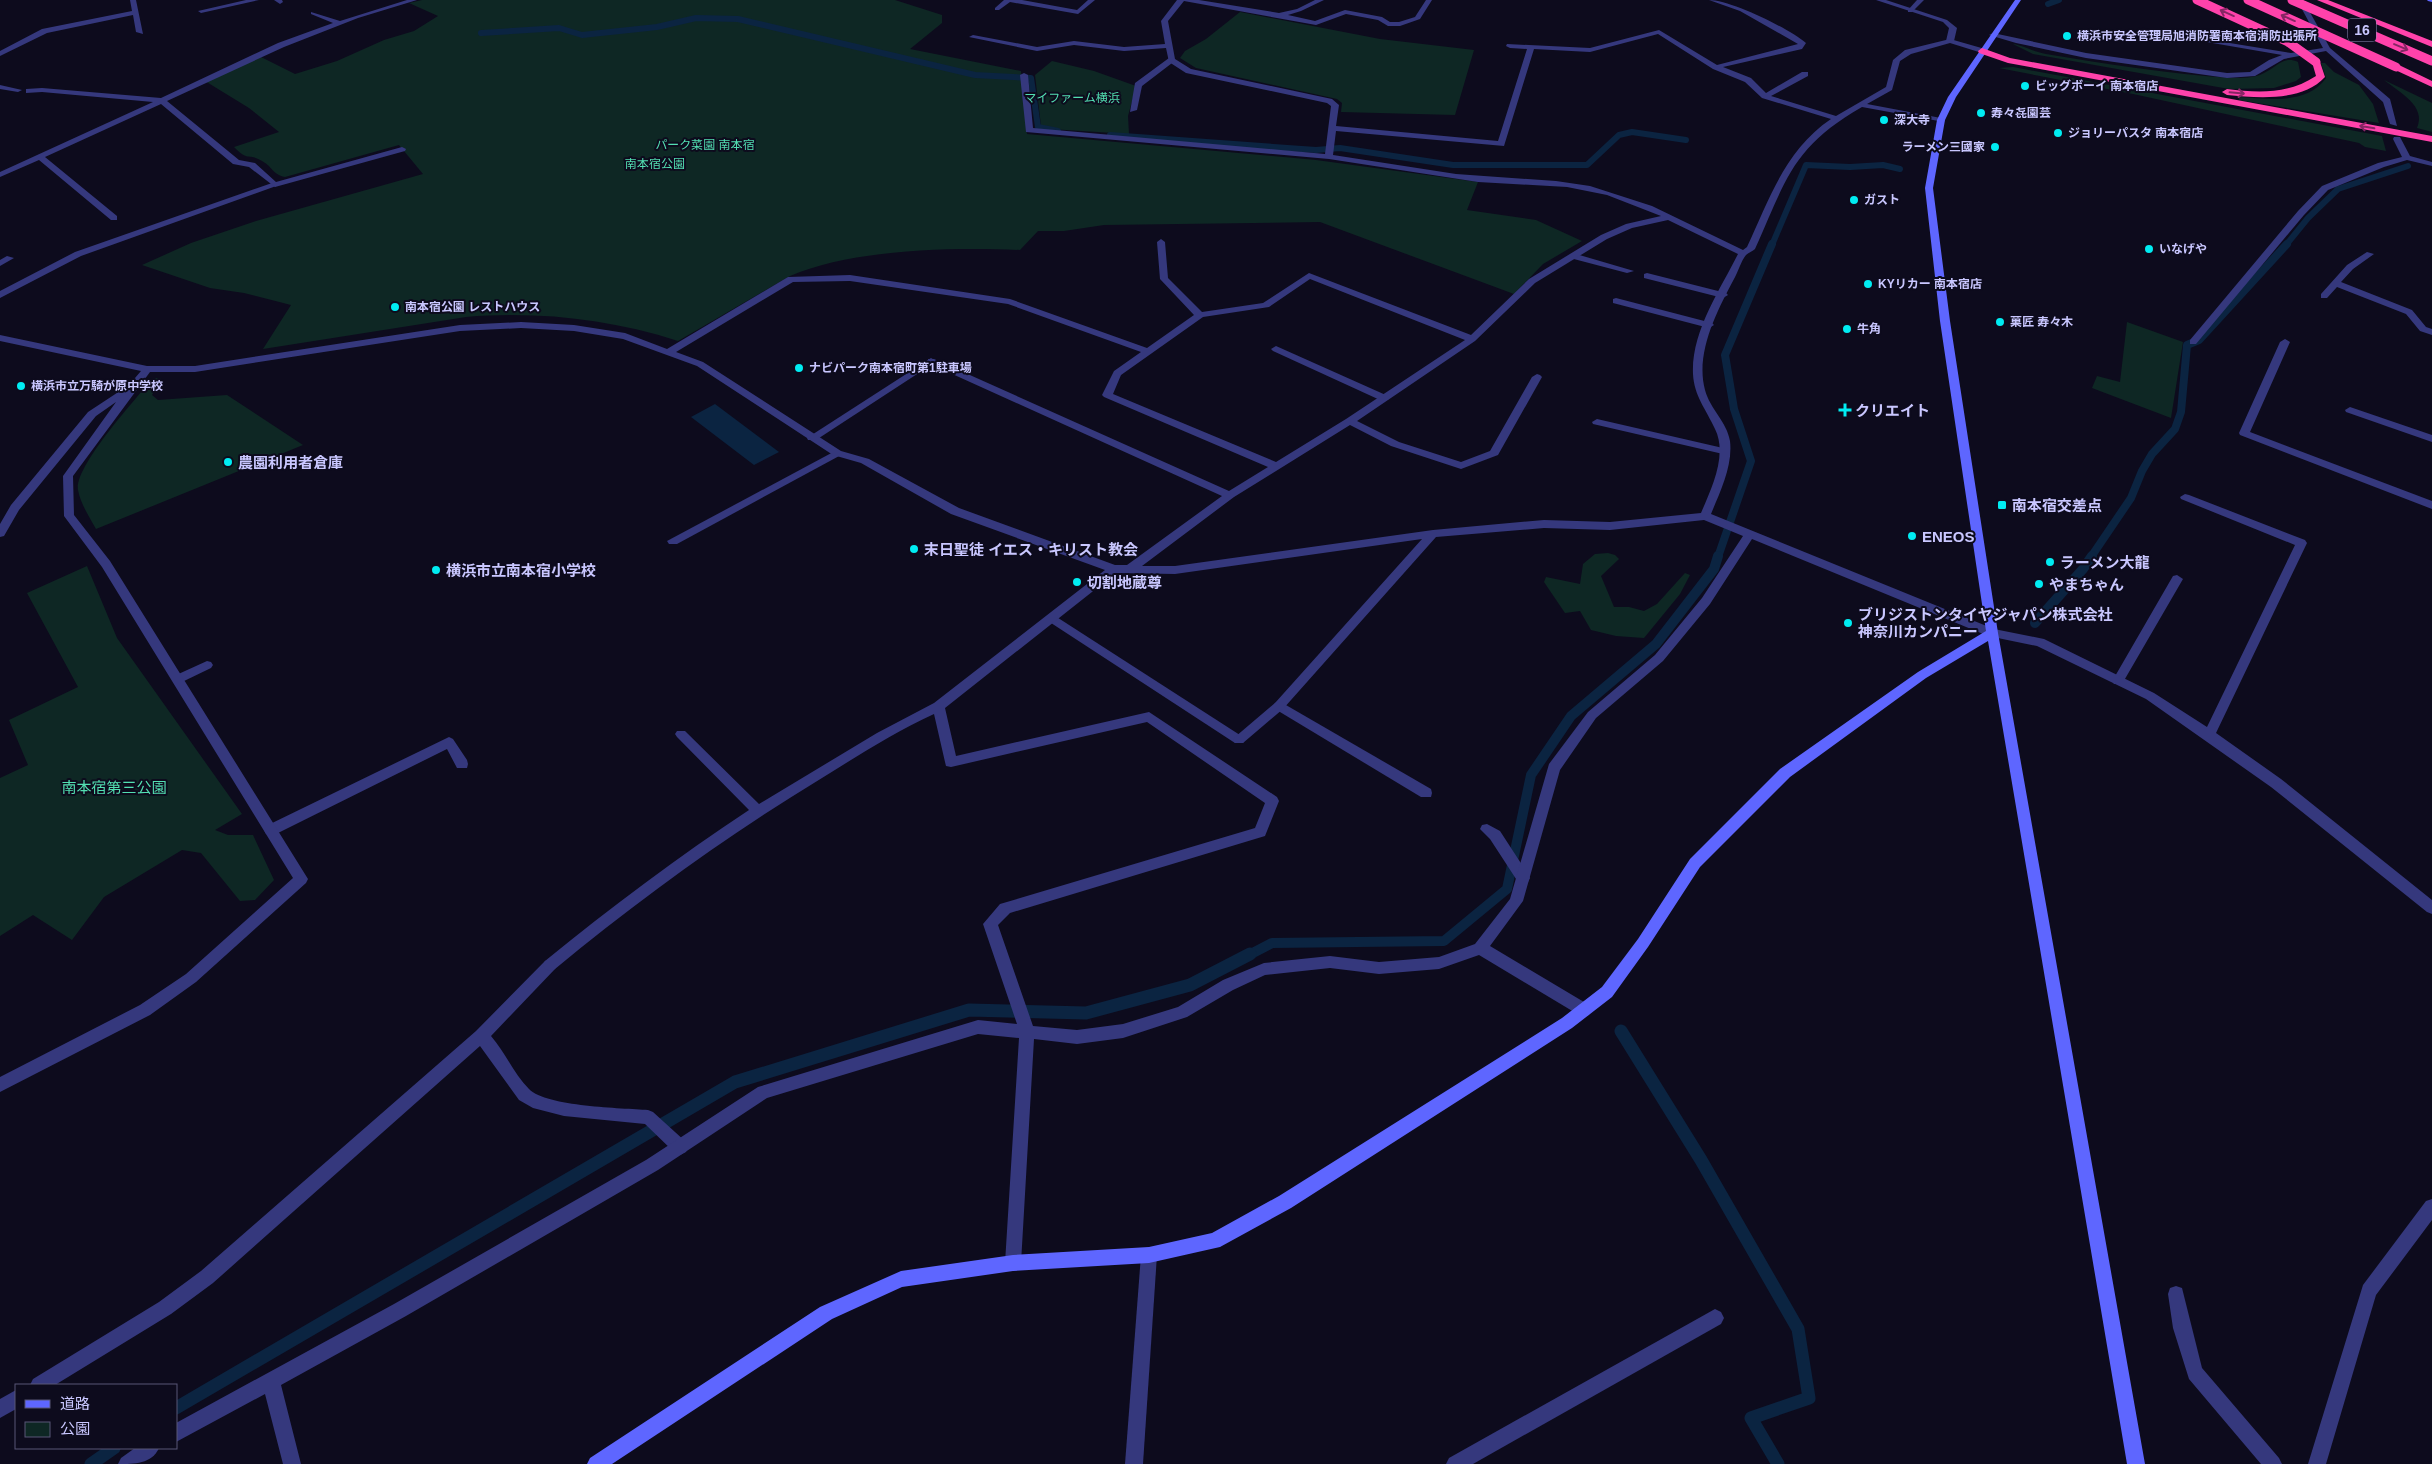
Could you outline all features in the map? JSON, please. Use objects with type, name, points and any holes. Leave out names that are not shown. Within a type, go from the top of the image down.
[{"type":"highway","points":[[1982,51],[2013,53],[2187,86],[2255,94],[2281,94],[2307,88],[2321,77],[2316,62],[2288,42],[2197,0]]},
{"type":"highway","name":"16","points":[[2248,0],[2432,84]]},
{"type":"highway","name":"16","points":[[2292,0],[2432,61]]},
{"type":"highway","points":[[2321,0],[2432,44]]},
{"type":"highway","points":[[1982,51],[2008,60],[2432,139]]},
{"type":"street","points":[[133,0],[140,32]]},
{"type":"street","points":[[201,11],[256,0]]},
{"type":"street","points":[[0,174],[281,45],[340,23],[414,0]]},
{"type":"street","points":[[997,9],[1010,0],[1078,12],[1092,0]]},
{"type":"street","points":[[1182,0],[1164,21],[1172,60],[1189,71],[1282,92],[1329,100],[1335,105],[1330,157]]},
{"type":"street","points":[[1186,0],[1316,23],[1345,12],[1380,18],[1388,24],[1400,24],[1418,18],[1429,0]]},
{"type":"street","points":[[1279,16],[1299,10],[1321,0]]},
{"type":"street","points":[[1712,0],[1742,10],[1802,43],[1799,47],[1716,67]]},
{"type":"street","points":[[1879,0],[1945,21],[1953,28],[1950,41]]},
{"type":"street","points":[[1910,11],[1921,0]]},
{"type":"street","points":[[2018,0],[1952,97],[1941,120],[1929,188],[1945,321],[1992,633],[2136,1464]]},
{"type":"street","points":[[2300,0],[2327,49],[2387,101],[2394,124]]},
{"type":"street","points":[[0,54],[52,28],[135,12]]},
{"type":"street","points":[[313,13],[340,23]]},
{"type":"street","points":[[965,43],[980,31]]},
{"type":"street","points":[[1510,46],[1590,50],[1659,32],[1716,67],[1748,80],[1765,96],[1838,118]]},
{"type":"street","points":[[1993,35],[2045,49],[2210,74],[2252,74],[2273,61],[2292,54],[2327,49]]},
{"type":"street","points":[[973,37],[1037,50],[1074,43],[1124,48],[1169,46]]},
{"type":"street","points":[[2199,40],[2292,54]]},
{"type":"street","points":[[1709,518],[1723,469],[1724,434],[1699,389],[1699,351],[1709,325],[1743,253],[1752,249],[1777,187],[1799,152],[1838,118],[1888,88],[1897,60],[1908,52],[1921,47],[1950,41],[1982,51]]},
{"type":"street","points":[[1333,128],[1501,144],[1531,47]]},
{"type":"street","points":[[1134,110],[1138,85],[1172,60]]},
{"type":"street","points":[[1765,96],[1805,74]]},
{"type":"street","points":[[1024,75],[1029,130],[1330,157],[1446,175],[1499,181],[1572,184],[1637,201],[1743,253]]},
{"type":"street","points":[[0,87],[18,90]]},
{"type":"street","points":[[29,92],[42,90],[161,100],[236,162],[252,165],[275,185]]},
{"type":"street","points":[[1863,104],[1941,120]]},
{"type":"street","points":[[2397,139],[2407,158]]},
{"type":"street","points":[[0,295],[78,254],[199,210],[275,185],[402,149]]},
{"type":"street","points":[[39,156],[114,218]]},
{"type":"street","points":[[2193,342],[2300,213],[2325,188],[2381,165],[2407,158],[2432,164]]},
{"type":"street","points":[[1128,570],[1230,495],[1350,421],[1472,339],[1532,281],[1604,237],[1629,226],[1668,217]]},
{"type":"street","points":[[1161,242],[1164,279],[1200,315]]},
{"type":"street","points":[[2324,296],[2350,267],[2370,254]]},
{"type":"street","points":[[1573,256],[1630,271]]},
{"type":"street","points":[[0,263],[10,258]]},
{"type":"street","points":[[1276,466],[1107,395],[1117,373],[1200,315],[1266,305],[1309,276],[1472,339]]},
{"type":"street","points":[[1648,276],[1723,295]]},
{"type":"street","points":[[670,351],[791,279],[850,278],[1010,302],[1148,351]]},
{"type":"street","points":[[2335,284],[2409,312],[2423,329],[2432,332]]},
{"type":"street","points":[[1616,301],[1709,325]]},
{"type":"street","points":[[0,338],[147,369],[196,369],[491,325],[574,328],[625,336],[670,351],[700,364],[837,453],[865,461],[955,511],[1114,569],[1175,570],[1433,534],[1544,524],[1610,526],[1709,518],[1992,633],[2040,642],[2150,696],[2210,735],[2276,783],[2432,908]]},
{"type":"street","points":[[2285,342],[2244,433],[2432,505]]},
{"type":"street","points":[[1276,350],[1384,398]]},
{"type":"street","points":[[812,438],[931,361],[1230,495]]},
{"type":"street","points":[[0,1085],[145,1010],[191,978],[301,879],[99,554],[69,516],[68,476],[147,369]]},
{"type":"street","points":[[1350,421],[1394,444],[1461,466],[1494,453],[1537,377]]},
{"type":"street","points":[[0,533],[14,508],[92,414],[132,387]]},
{"type":"street","points":[[2350,410],[2432,439]]},
{"type":"street","points":[[1597,422],[1723,451]]},
{"type":"street","points":[[673,542],[837,453]]},
{"type":"street","points":[[2185,498],[2301,543],[2210,735]]},
{"type":"street","points":[[178,1432],[271,1382],[636,1175],[676,1142],[763,1092],[978,1027],[1076,1036],[1123,1031],[1182,1012],[1228,985],[1264,968],[1330,962],[1379,968],[1439,963],[1480,948],[1516,901],[1554,768],[1592,716],[1665,651],[1706,601],[1743,533]]},
{"type":"street","points":[[1052,618],[1239,740],[1279,706],[1433,534]]},
{"type":"street","points":[[41,1384],[164,1308],[207,1277],[481,1036],[550,965],[613,912],[757,810],[905,722],[938,706],[1114,569]]},
{"type":"street","points":[[2118,681],[2177,578]]},
{"type":"street","points":[[596,1464],[826,1313],[901,1279],[1013,1263],[1149,1255],[1214,1241],[1286,1202],[1567,1023],[1607,992],[1643,943],[1695,863],[1785,773],[1922,675],[1992,633]]},
{"type":"street","points":[[178,679],[207,665]]},
{"type":"street","points":[[938,706],[951,762],[1149,717],[1272,801],[1260,832],[1005,908],[990,924],[1027,1031],[1013,1263]]},
{"type":"street","points":[[1279,706],[1426,793]]},
{"type":"street","points":[[681,734],[757,810]]},
{"type":"street","points":[[271,830],[448,742],[462,764]]},
{"type":"street","points":[[1491,832],[1523,878]]},
{"type":"street","points":[[1480,948],[1584,1010]]},
{"type":"street","points":[[481,1036],[491,1046],[504,1068],[526,1097],[560,1109],[606,1115],[648,1116],[676,1142]]},
{"type":"street","points":[[2317,1464],[2369,1291],[2432,1206]]},
{"type":"street","points":[[1134,1464],[1149,1255]]},
{"type":"street","points":[[2176,1294],[2182,1328],[2195,1373],[2273,1464]]},
{"type":"street","points":[[1455,1464],[1715,1318]]},
{"type":"street","points":[[271,1382],[292,1464]]},
{"type":"street","points":[[0,1409],[15,1400]]},
{"type":"street","points":[[127,1464],[149,1449]]},
{"type":"green space","name":"南本宿公園","points":[[422,0],[895,0],[942,15],[942,23],[910,49],[1021,71],[1027,134],[1316,160],[1478,182],[1467,210],[1536,220],[1582,241],[1543,264],[1514,294],[1320,222],[1104,225],[1064,231],[1038,231],[1020,250],[964,249],[903,252],[843,260],[815,267],[790,276],[678,341],[626,327],[573,318],[493,315],[466,317],[263,349],[291,305],[244,293],[210,288],[142,265],[191,243],[256,221],[423,174],[399,145],[285,177],[281,176],[262,161],[246,156],[234,147],[279,132],[249,108],[205,81],[261,57],[295,74],[337,61],[384,40],[414,31],[438,16],[409,3]]},
{"type":"green space","points":[[1240,12],[1380,39],[1474,50],[1455,115],[1341,112],[1342,103],[1337,99],[1196,68],[1180,58],[1185,51],[1206,39]]},
{"type":"green space","points":[[2013,44],[2042,53],[2092,61],[2161,71],[2231,78],[2260,75],[2284,61],[2293,60],[2298,62],[2301,77],[2296,81],[2274,88],[2229,89],[2033,54]]},
{"type":"green space","name":"マイファーム横浜","points":[[1052,61],[1094,71],[1136,86],[1128,116],[1129,134],[1050,129],[1041,126],[1035,75]]},
{"type":"green space","points":[[2321,63],[2325,63],[2334,72],[2359,85],[2373,104],[2379,123],[2239,100],[2239,97],[2274,99],[2308,93],[2318,87],[2326,78]]},
{"type":"green space","points":[[2013,67],[2382,136],[2386,151],[2365,147],[2359,143],[2133,94],[1999,68]]},
{"type":"green space","points":[[2384,80],[2432,103],[2432,132],[2417,128],[2419,120],[2415,106]]},
{"type":"green space","points":[[2127,322],[2183,342],[2171,418],[2092,388],[2097,376],[2120,382]]},
{"type":"green space","points":[[153,378],[161,378],[152,395],[158,400],[227,395],[303,445],[96,529],[79,495],[79,479],[108,432]]},
{"type":"green space","points":[[1608,553],[1615,555],[1619,559],[1601,576],[1614,607],[1629,607],[1644,611],[1657,604],[1685,573],[1690,575],[1680,594],[1644,638],[1616,636],[1591,630],[1580,611],[1565,613],[1544,582],[1546,577],[1580,584],[1583,564],[1595,554]]},
{"type":"green space","name":"南本宿第三公園","points":[[87,566],[117,638],[242,814],[215,830],[228,835],[253,835],[274,880],[255,900],[240,901],[201,853],[182,850],[104,897],[72,940],[33,915],[0,936],[0,778],[28,765],[9,720],[78,687],[27,593]]},
{"type":"water","points":[[715,404],[779,452],[754,465],[691,417]]},
{"type":"waterway","points":[[2048,4],[2059,0]]},
{"type":"waterway","points":[[481,33],[559,28],[582,35],[657,27],[696,18],[738,19],[975,75],[1031,78],[1038,127],[1058,131]]},
{"type":"waterway","points":[[1110,135],[1316,150],[1340,148],[1453,165],[1587,165],[1619,135],[1632,132],[1686,140]]},
{"type":"waterway","points":[[1772,245],[1806,165],[1850,167],[1883,165],[1900,169]]},
{"type":"waterway","points":[[2286,245],[2308,218],[2338,189],[2408,166]]},
{"type":"waterway","points":[[1718,557],[1751,461],[1734,409],[1725,355],[1772,244]]},
{"type":"waterway","points":[[2091,557],[2131,498],[2142,471],[2152,454],[2175,429],[2181,412],[2187,345],[2199,340],[2287,244]]},
{"type":"waterway","points":[[1247,956],[1272,943],[1444,941],[1507,889],[1531,775],[1571,716],[1656,644],[1714,569],[1718,556]]},
{"type":"waterway","points":[[2035,623],[2083,569],[2092,556]]},
{"type":"waterway","points":[[178,1407],[735,1082],[969,1010],[1086,1013],[1190,985],[1250,954]]},
{"type":"waterway","points":[[1621,1031],[1701,1160],[1798,1329],[1809,1398],[1751,1418],[1778,1464]]},
{"type":"waterway","points":[[91,1464],[113,1449]]},
{"type":"place","name":"横浜市安全管理局旭消防署南本宿消防出張所","points":[[2067,36]]},
{"type":"place","name":"ビッグボーイ 南本宿店","points":[[2025,86]]},
{"type":"place","name":"寿々㐂園芸","points":[[1981,113]]},
{"type":"place","name":"深大寺","points":[[1884,120]]},
{"type":"place","name":"ジョリーパスタ 南本宿店","points":[[2058,133]]},
{"type":"place","name":"ラーメン三國家","points":[[1995,147]]},
{"type":"place","name":"ガスト","points":[[1854,200]]},
{"type":"place","name":"いなげや","points":[[2149,249]]},
{"type":"place","name":"KYリカー 南本宿店","points":[[1868,284]]},
{"type":"place","name":"南本宿公園 レストハウス","points":[[395,307]]},
{"type":"place","name":"菓匠 寿々木","points":[[2000,322]]},
{"type":"place","name":"牛角","points":[[1847,329]]},
{"type":"place","name":"ナビパーク南本宿町第1駐車場","points":[[799,368]]},
{"type":"place","name":"横浜市立万騎が原中学校","points":[[21,386]]},
{"type":"place","name":"クリエイト","points":[[1845,410]]},
{"type":"place","name":"農園利用者倉庫","points":[[228,462]]},
{"type":"place","name":"南本宿交差点","points":[[2002,505]]},
{"type":"place","name":"ENEOS","points":[[1912,536]]},
{"type":"place","name":"末日聖徒 イエス・キリスト教会","points":[[914,549]]},
{"type":"place","name":"ラーメン大龍","points":[[2050,562]]},
{"type":"place","name":"横浜市立南本宿小学校","points":[[436,570]]},
{"type":"place","name":"切割地蔵尊","points":[[1077,582]]},
{"type":"place","name":"やまちゃん","points":[[2039,584]]},
{"type":"place","name":"ブリジストンタイヤジャパン株式会社 神奈川カンパニー","points":[[1848,623]]},
{"type":"park label","name":"パーク菜園 南本宿","points":[[705,145]]}]
